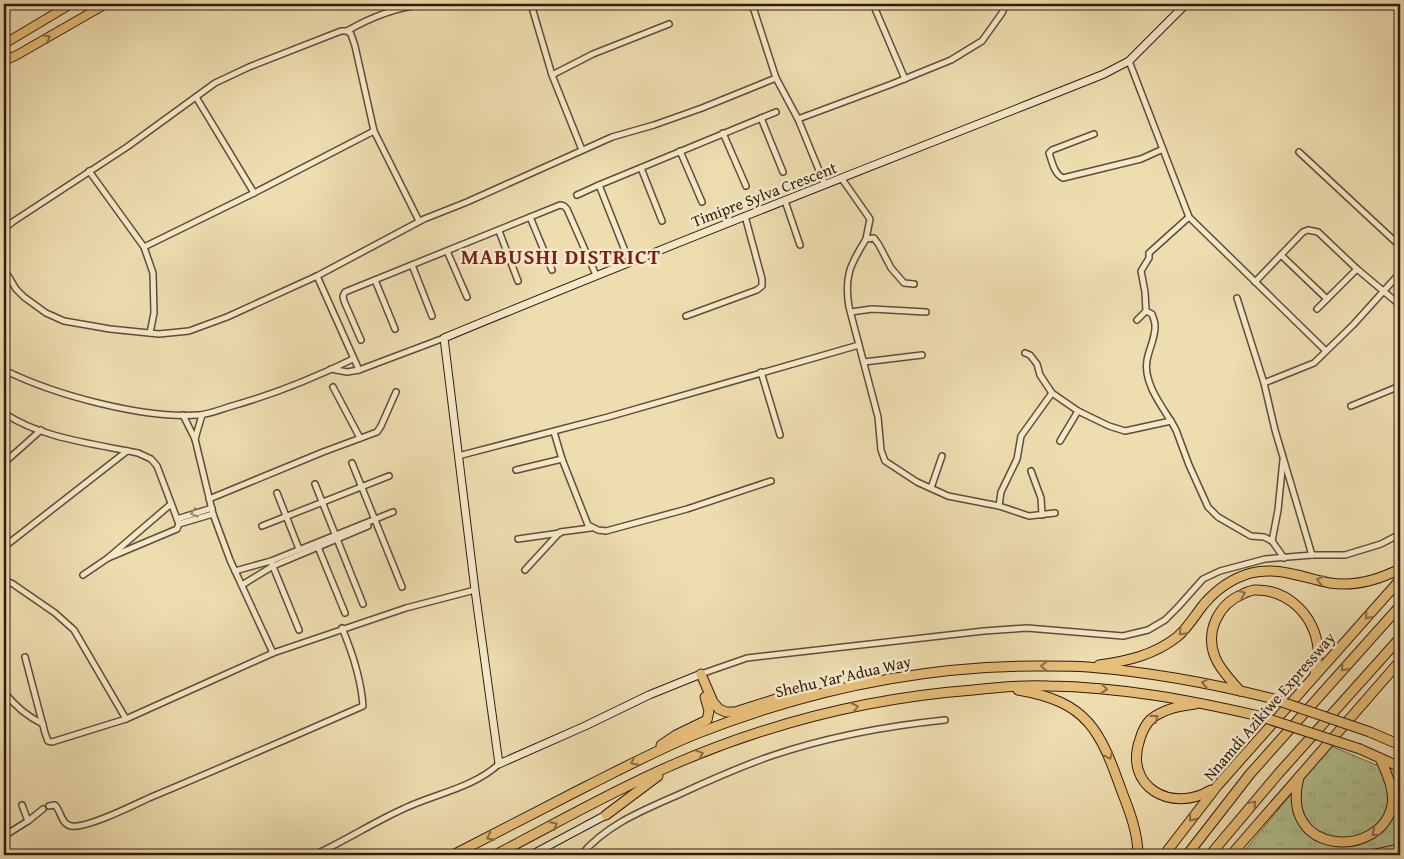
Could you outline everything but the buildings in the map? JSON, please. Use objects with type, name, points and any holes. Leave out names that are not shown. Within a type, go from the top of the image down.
[{"type":"highway","points":[[1085,667],[1126,661],[1148,655],[1178,636],[1218,589],[1237,578],[1252,573],[1268,571],[1292,574],[1331,583],[1353,584],[1386,576],[1400,569]]},
{"type":"highway","name":"Nnamdi Azikiwe Expressway","points":[[1164,855],[1218,785],[1400,580]]},
{"type":"highway","points":[[1240,691],[1215,658],[1212,646],[1212,633],[1215,620],[1223,607],[1234,597],[1252,590],[1268,591],[1284,596],[1300,607],[1311,623],[1316,636],[1318,651],[1315,675]]},
{"type":"highway","name":"Nnamdi Azikiwe Expressway","points":[[1187,855],[1250,774],[1400,606]]},
{"type":"highway","points":[[1210,855],[1400,638]]},
{"type":"highway","points":[[1231,855],[1400,661]]},
{"type":"highway","points":[[1391,670],[1400,665]]},
{"type":"highway","name":"Shehu Yar'Adua Way","points":[[454,855],[649,755],[712,728],[808,697],[881,680],[971,668],[1016,666],[1085,667],[1164,676],[1270,698],[1370,732],[1400,745]]},
{"type":"highway","points":[[698,675],[713,702],[719,709],[726,712],[735,712],[779,698],[808,697]]},
{"type":"highway","points":[[649,755],[676,735],[707,720],[709,716],[708,706],[698,675]]},
{"type":"highway","points":[[1000,687],[1042,694],[1057,700],[1071,707],[1092,726],[1114,767],[1130,814],[1138,855]]},
{"type":"highway","name":"Shehu Yar'Adua Way","points":[[495,855],[670,766],[752,735],[833,711],[921,695],[1000,687],[1084,687],[1202,702],[1259,716],[1360,749],[1400,767]]},
{"type":"highway","points":[[1202,702],[1173,708],[1150,720],[1142,732],[1136,760],[1140,774],[1148,786],[1159,795],[1172,799],[1187,800],[1200,796],[1218,785]]},
{"type":"highway","points":[[1299,775],[1295,803],[1299,816],[1307,829],[1318,838],[1332,844],[1349,846],[1365,841],[1377,833],[1387,821],[1392,806],[1392,794],[1380,758]]},
{"type":"highway","points":[[606,815],[670,766]]},
{"type":"highway","points":[[1371,855],[1400,849]]},
{"type":"main road","points":[[4,44],[71,4]]},
{"type":"main road","points":[[4,61],[106,4]]},
{"type":"street","points":[[4,229],[126,147],[205,90],[237,72],[341,31],[346,31],[367,19],[400,9],[426,4]]},
{"type":"street","points":[[532,4],[552,75],[582,150]]},
{"type":"street","points":[[750,4],[754,10],[776,78],[798,119],[825,185]]},
{"type":"street","points":[[873,4],[905,79]]},
{"type":"street","points":[[798,119],[951,60],[982,41],[1002,13],[1006,4]]},
{"type":"street","name":"Timipre Sylva Crescent","points":[[331,370],[347,372],[359,370],[444,338],[629,261],[842,179],[1104,74],[1130,61],[1186,4]]},
{"type":"street","points":[[552,75],[593,54],[669,24]]},
{"type":"street","points":[[346,31],[351,34],[355,46],[374,131],[419,221]]},
{"type":"street","points":[[1130,61],[1189,217],[1326,352]]},
{"type":"street","points":[[4,269],[16,289],[24,297],[46,312],[64,321],[110,329],[150,333],[177,333],[200,328],[317,276],[419,221],[467,202],[582,150],[612,137],[702,108],[776,78]]},
{"type":"street","points":[[196,97],[254,193]]},
{"type":"street","points":[[577,195],[776,112]]},
{"type":"street","points":[[761,118],[783,172]]},
{"type":"street","points":[[144,247],[374,131]]},
{"type":"street","points":[[723,133],[746,186]]},
{"type":"street","points":[[1094,134],[1049,152],[1060,178],[1140,159],[1163,149]]},
{"type":"street","points":[[680,151],[702,202]]},
{"type":"street","points":[[1299,152],[1400,246]]},
{"type":"street","points":[[641,168],[662,221]]},
{"type":"street","points":[[89,171],[144,247],[153,273],[154,313],[150,333]]},
{"type":"street","points":[[842,179],[870,219],[866,239],[852,263],[847,277],[846,290],[878,417],[881,450],[885,461],[917,482],[948,496],[999,506],[1029,516],[1055,513]]},
{"type":"street","points":[[599,185],[629,261]]},
{"type":"street","points":[[785,201],[800,245]]},
{"type":"street","points":[[361,340],[343,296],[345,292],[560,205],[567,209],[596,275]]},
{"type":"street","points":[[686,316],[757,290],[762,286],[745,216]]},
{"type":"street","points":[[530,217],[552,270]]},
{"type":"street","points":[[1137,320],[1146,311],[1141,271],[1149,258],[1149,253],[1189,217]]},
{"type":"street","points":[[499,230],[518,281]]},
{"type":"street","points":[[1255,282],[1302,232],[1312,230],[1318,232],[1357,269],[1400,305]]},
{"type":"street","points":[[866,239],[874,238],[891,268],[904,284],[914,284]]},
{"type":"street","points":[[447,251],[467,297]]},
{"type":"street","points":[[1281,255],[1327,299]]},
{"type":"street","points":[[412,265],[432,316]]},
{"type":"street","points":[[1317,310],[1357,269]]},
{"type":"street","points":[[1264,383],[1314,363],[1400,273]]},
{"type":"street","points":[[317,276],[359,370]]},
{"type":"street","points":[[375,280],[394,329]]},
{"type":"street","points":[[1237,298],[1264,383],[1312,555]]},
{"type":"street","points":[[851,312],[872,309],[926,312]]},
{"type":"street","points":[[1146,311],[1152,314],[1156,325],[1147,360],[1147,372],[1150,383],[1162,408],[1176,430],[1208,507],[1218,517],[1251,536],[1264,537],[1272,541],[1284,558]]},
{"type":"street","points":[[444,338],[475,590],[499,764]]},
{"type":"street","points":[[458,456],[554,432],[859,345]]},
{"type":"street","points":[[1025,353],[1030,355],[1038,364],[1040,375],[1052,393],[1078,411],[1109,426],[1125,431],[1171,421]]},
{"type":"street","points":[[864,362],[922,355]]},
{"type":"street","name":"Timipre Sylva Crescent","points":[[4,370],[28,381],[83,398],[135,411],[202,415],[270,396],[353,359]]},
{"type":"street","points":[[761,372],[780,435]]},
{"type":"street","points":[[1351,406],[1400,386]]},
{"type":"street","points":[[333,387],[360,438]]},
{"type":"street","points":[[210,499],[322,452],[376,432],[381,426],[396,392]]},
{"type":"street","points":[[999,506],[1001,492],[1017,459],[1021,436],[1052,393]]},
{"type":"street","points":[[1060,442],[1078,411]]},
{"type":"street","points":[[4,413],[12,419],[50,434],[127,451],[151,459],[157,466],[179,524],[177,529],[108,558]]},
{"type":"street","points":[[183,415],[195,439],[213,514],[235,571],[273,652]]},
{"type":"street","points":[[195,439],[202,415]]},
{"type":"street","points":[[4,463],[41,430]]},
{"type":"street","points":[[554,432],[562,459],[588,525],[591,528]]},
{"type":"street","points":[[4,547],[127,451]]},
{"type":"street","points":[[932,488],[942,456]]},
{"type":"street","points":[[1272,541],[1278,510],[1283,456]]},
{"type":"street","points":[[516,470],[562,459]]},
{"type":"street","points":[[352,463],[402,587]]},
{"type":"street","points":[[1031,471],[1042,498],[1042,515]]},
{"type":"street","points":[[262,526],[389,476]]},
{"type":"street","points":[[518,539],[591,528],[606,531],[687,509],[771,481]]},
{"type":"street","points":[[315,484],[363,604]]},
{"type":"street","points":[[277,493],[299,549]]},
{"type":"street","points":[[83,575],[108,558],[171,504]]},
{"type":"street","points":[[177,518],[212,508]]},
{"type":"street","points":[[242,585],[272,564],[299,549],[336,537],[393,512]]},
{"type":"street","points":[[179,524],[213,514]]},
{"type":"street","points":[[1400,516],[1400,530]]},
{"type":"street","points":[[525,570],[560,532]]},
{"type":"street","points":[[314,855],[403,809],[429,797],[466,785],[499,764],[649,695],[747,658],[984,631],[1027,628],[1123,636],[1148,630],[1165,620],[1203,579],[1234,566],[1312,555],[1345,555],[1381,544],[1400,534]]},
{"type":"street","points":[[235,571],[272,564],[318,547],[336,537]]},
{"type":"street","points":[[318,547],[345,613]]},
{"type":"street","points":[[272,564],[299,630]]},
{"type":"street","points":[[4,580],[55,613],[74,630],[126,719]]},
{"type":"street","points":[[25,658],[48,740],[52,742],[126,719],[273,652],[406,608],[475,590]]},
{"type":"street","points":[[49,806],[55,806],[63,820],[72,826],[92,822],[201,777],[363,706],[362,688],[354,658],[342,628]]},
{"type":"street","points":[[4,692],[28,717],[43,724]]},
{"type":"street","points":[[581,855],[612,826],[660,802],[740,767],[844,736],[888,727],[945,720]]},
{"type":"street","points":[[22,805],[28,821]]},
{"type":"street","points":[[4,836],[44,809]]},
{"type":"street","points":[[531,855],[606,815]]},
{"type":"street","points":[[539,855],[546,847]]},
{"type":"green space","points":[[1331,746],[1400,775],[1400,855],[1241,855]]},
{"type":"district","name":"MABUSHI DISTRICT","points":[[561,256]]}]
